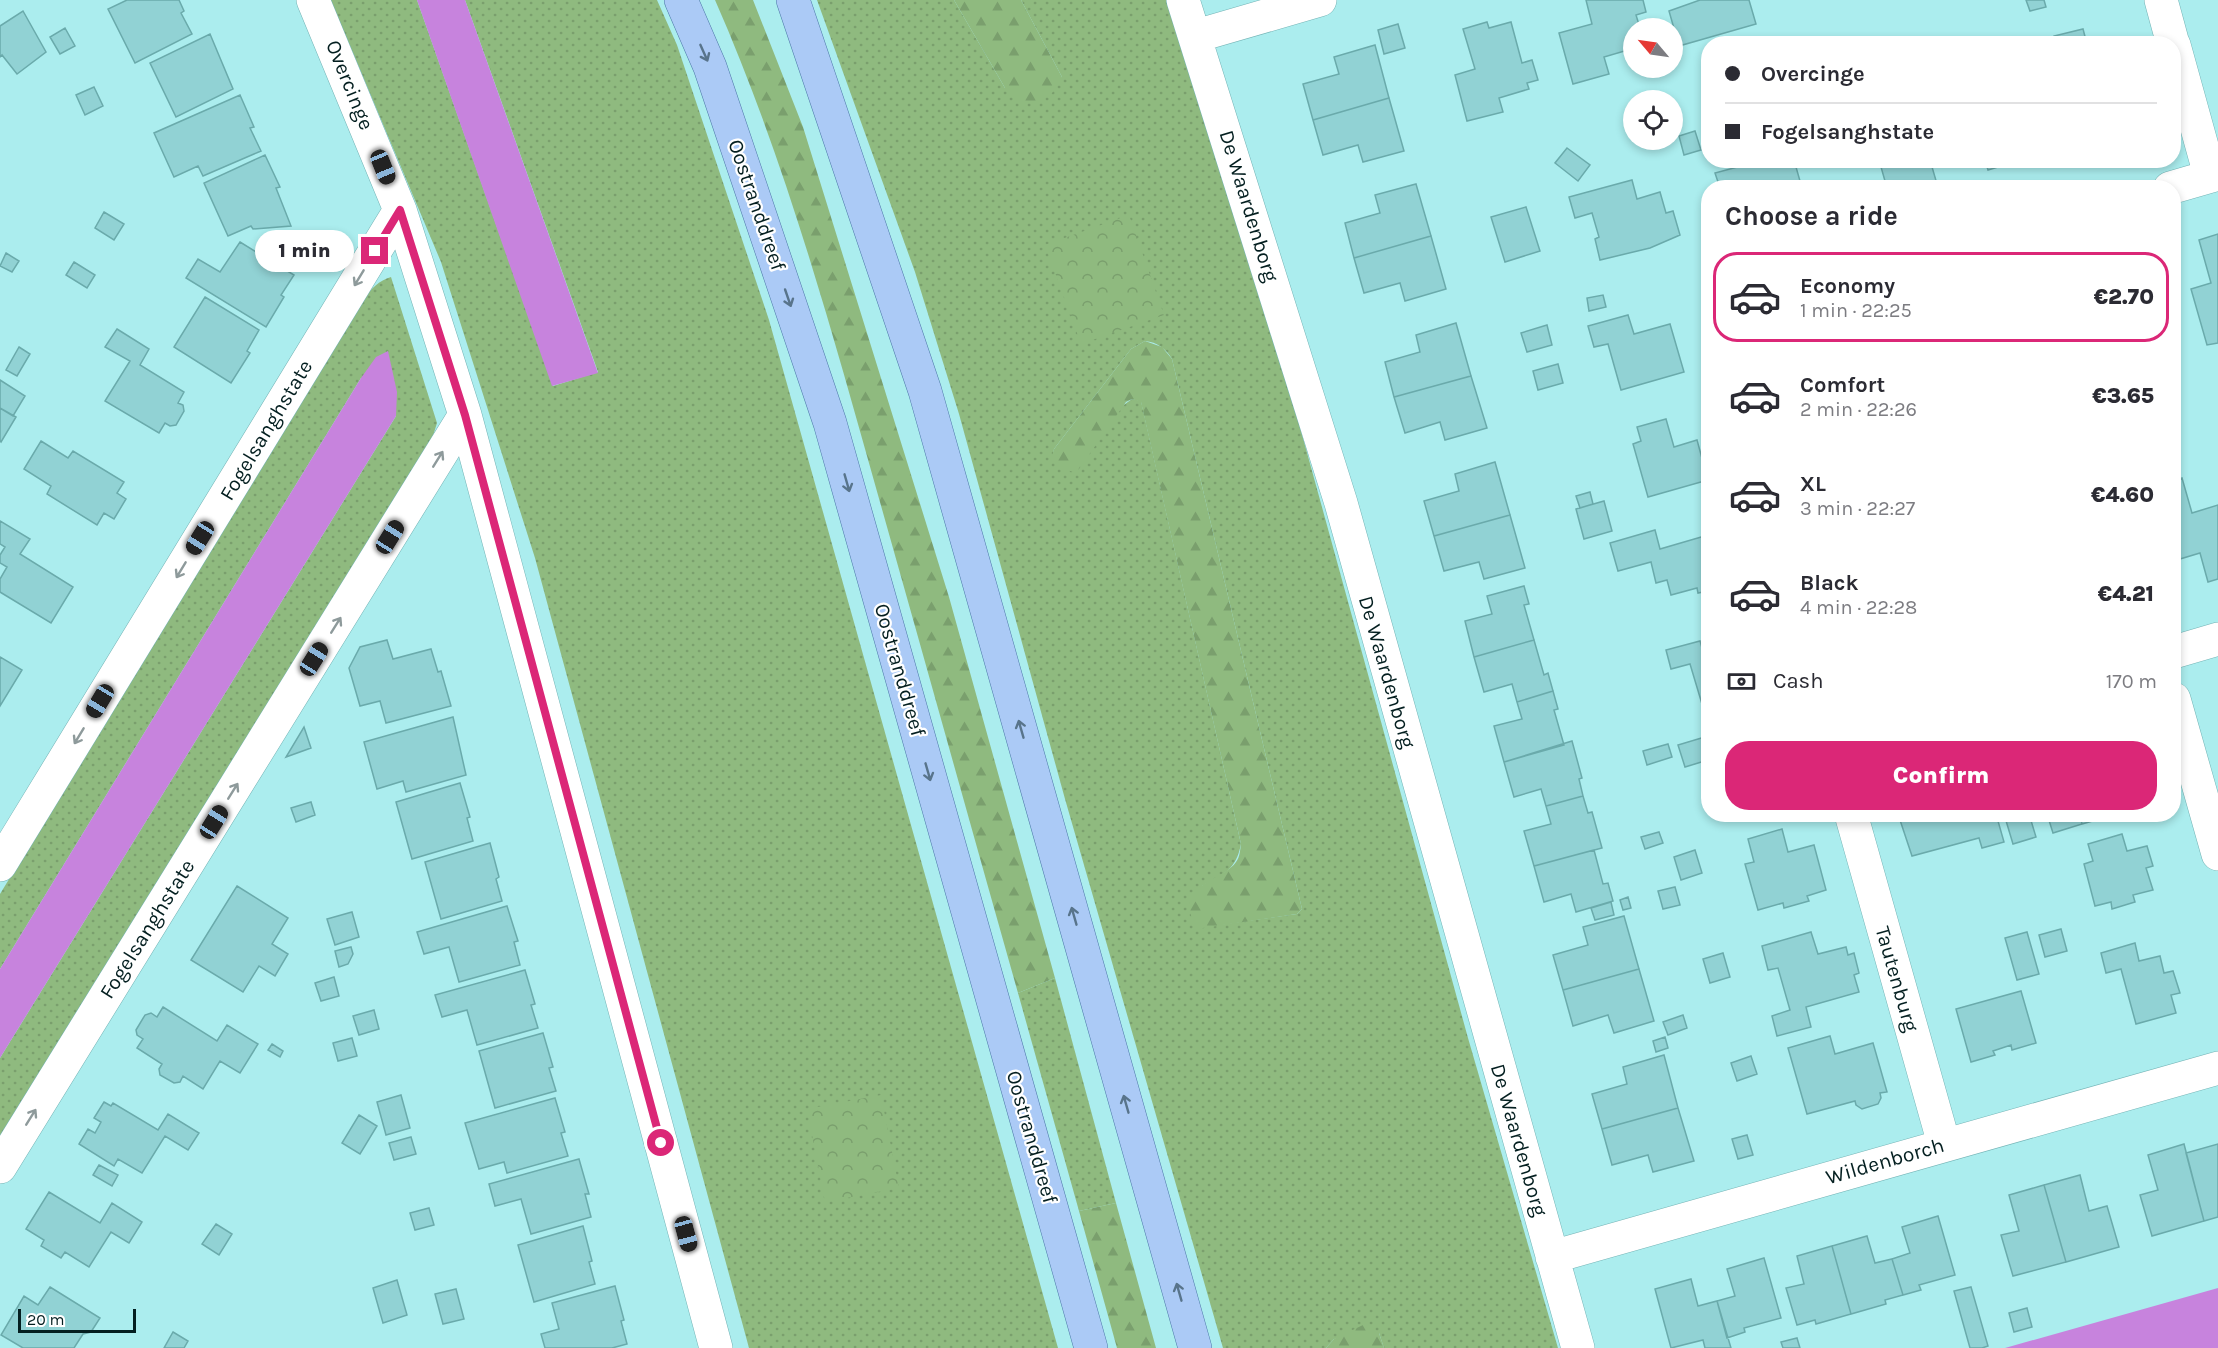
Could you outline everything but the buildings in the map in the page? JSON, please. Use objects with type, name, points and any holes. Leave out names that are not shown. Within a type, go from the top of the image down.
[{"type":"main road","name":"Oostranddreef","points":[[681,0],[710,67],[830,423],[1091,1348]]},
{"type":"main road","points":[[793,0],[925,391],[1195,1348]]},
{"type":"street","name":"Overcinge","points":[[313,0],[400,210],[465,415],[716,1348]]},
{"type":"street","name":"De Waardenborg","points":[[1183,0],[1341,503],[1578,1348]]},
{"type":"street","points":[[1196,36],[1320,0]]},
{"type":"street","points":[[2161,0],[2171,36]]},
{"type":"street","points":[[2181,69],[2214,174],[2181,184]]},
{"type":"street","name":"Fogelsanghstate","points":[[0,865],[400,210]]},
{"type":"street","name":"Fogelsanghstate","points":[[0,1167],[465,415]]},
{"type":"street","points":[[2181,650],[2218,639]]},
{"type":"street","points":[[2181,724],[2218,854]]},
{"type":"street","name":"Tautenburg","points":[[1853,822],[1944,1144]]},
{"type":"street","name":"Wildenborch","points":[[1552,1257],[2218,1068]]},
{"type":"green space","points":[[327,0],[417,0],[553,386],[598,372],[465,0],[657,0],[677,45],[769,320],[1058,1348],[749,1348],[535,558],[441,262],[345,34]]},
{"type":"green space","points":[[715,0],[753,0],[803,127],[949,597],[1055,978],[1018,993],[805,244],[763,121]]},
{"type":"green space","points":[[817,0],[954,0],[1005,88],[1062,77],[1021,0],[1166,0],[1295,409],[1468,1038],[1558,1348],[1384,1348],[1379,1333],[1334,1339],[1326,1348],[1223,1348],[1065,799],[959,414],[915,272]],"holes":[[[1145,341],[1161,347],[1172,359],[1302,909],[1297,914],[1196,928],[1202,886],[1232,866],[1241,844],[1141,401],[1132,399],[1053,456],[1054,449],[1131,349]]]},
{"type":"green space","points":[[954,0],[1021,0],[1062,77],[1052,93],[1037,104],[1018,100],[1005,88]]},
{"type":"green space","points":[[1129,215],[1164,315],[1081,344],[1045,245]]},
{"type":"green space","points":[[391,277],[437,423],[432,439],[0,1152],[0,1058],[396,416],[361,378],[0,969],[0,894],[357,309],[375,286]]},
{"type":"green space","points":[[1145,341],[1162,347],[1172,359],[1302,909],[1297,914],[1196,929],[1191,915],[1189,906],[1195,892],[1231,868],[1238,858],[1241,844],[1141,402],[1132,399],[1126,402],[1079,469],[1073,472],[1062,468],[1052,456],[1054,449],[1131,349]]},
{"type":"green space","points":[[1055,978],[1116,1203],[1079,1211],[1018,993]]},
{"type":"green space","points":[[881,1095],[899,1188],[825,1202],[807,1109]]},
{"type":"green space","points":[[1116,1203],[1156,1348],[1117,1348],[1079,1211]]},
{"type":"green space","points":[[1363,1325],[1379,1333],[1384,1348],[1326,1348],[1334,1339]]},
{"type":"shaded area","points":[[417,0],[465,0],[598,373],[552,386]]},
{"type":"shaded area","points":[[388,351],[397,392],[396,416],[0,1058],[0,969],[361,378],[376,357]]},
{"type":"shaded area","points":[[2218,1288],[2218,1348],[2005,1348]]},
{"type":"route","points":[[375,251],[400,210],[465,415],[661,1143]]}]
